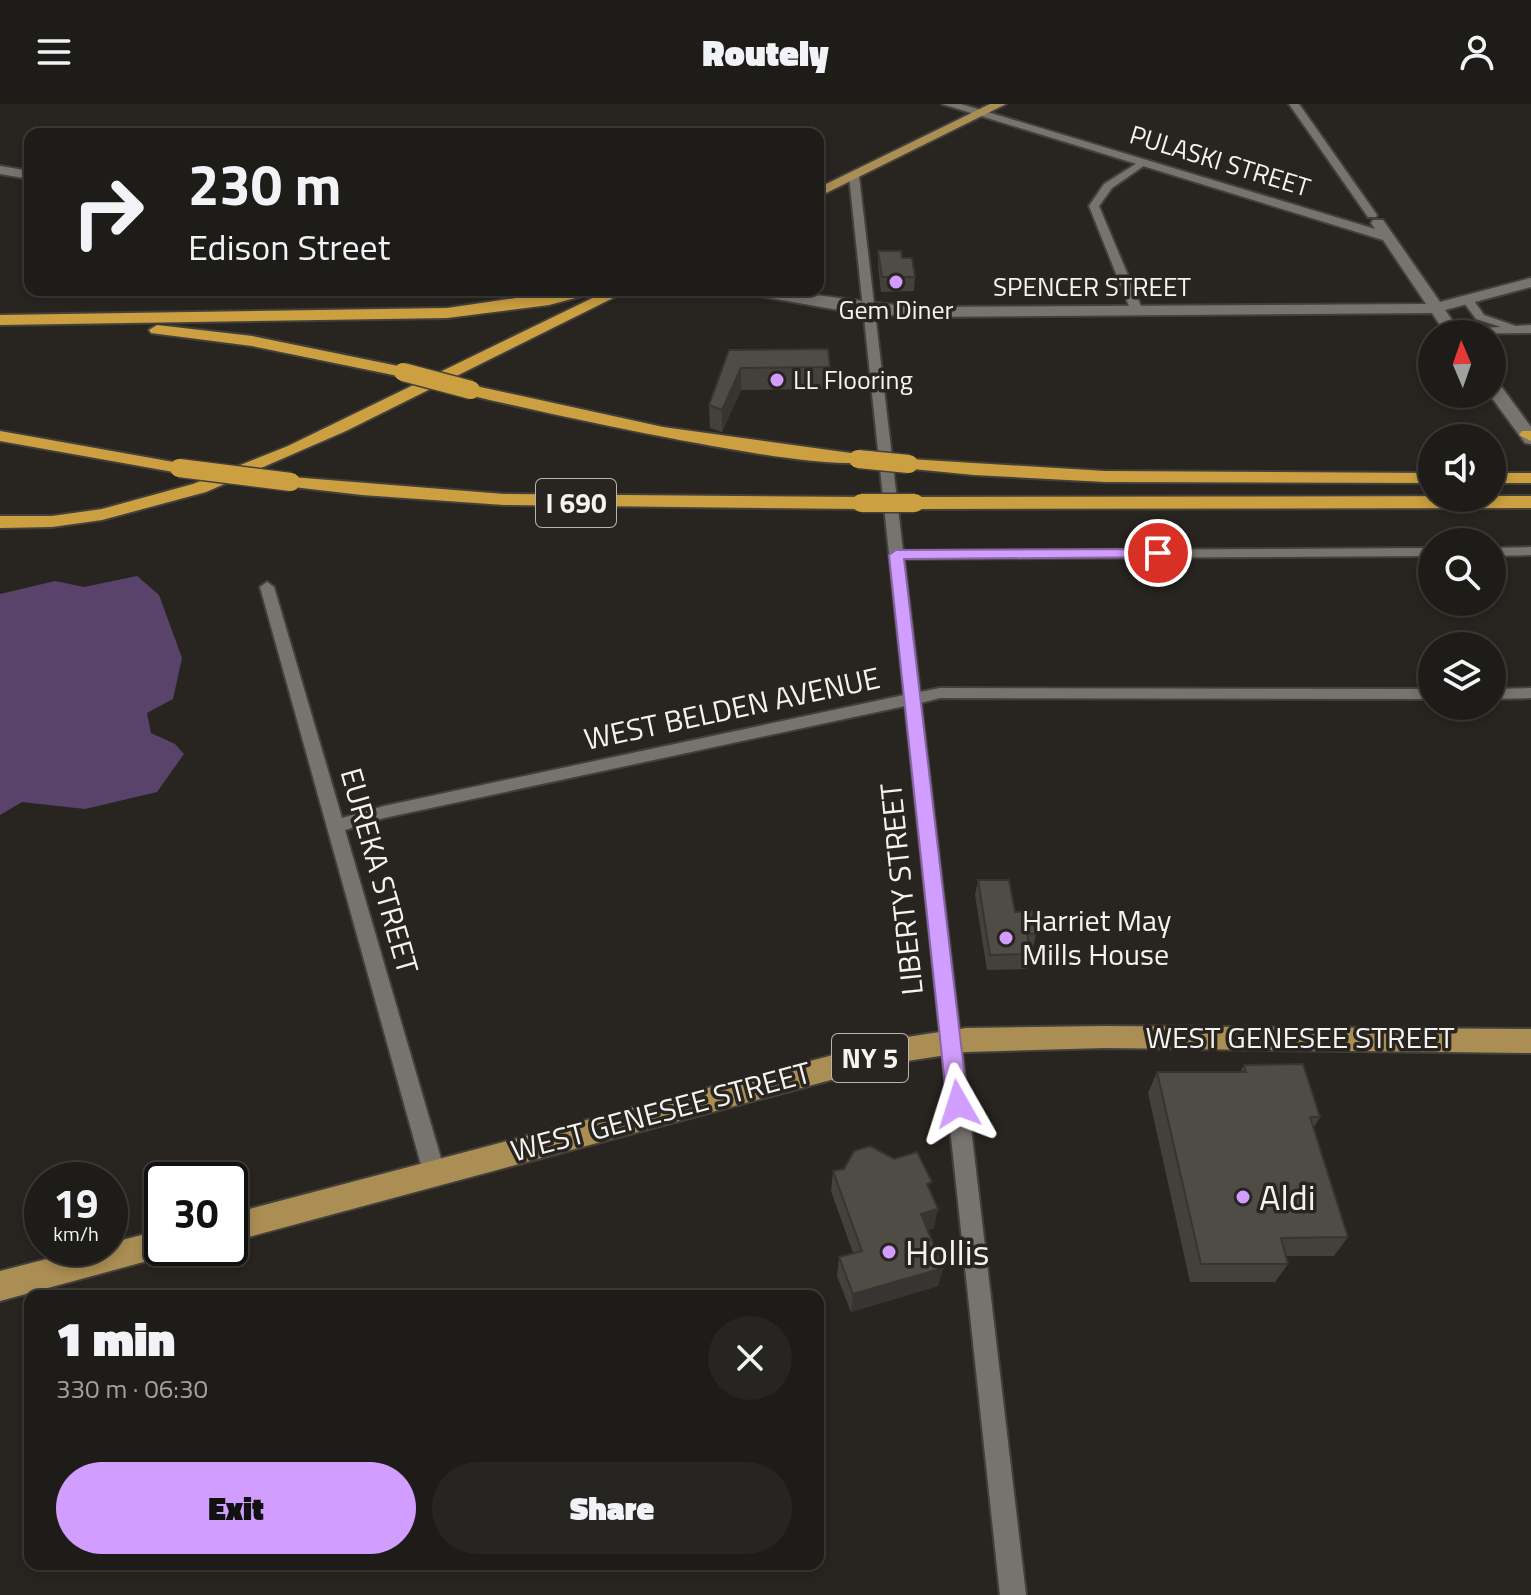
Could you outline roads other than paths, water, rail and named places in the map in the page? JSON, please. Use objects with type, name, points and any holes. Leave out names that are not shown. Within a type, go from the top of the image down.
[{"type":"highway","points":[[0,322],[447,313],[500,308],[558,296]]},
{"type":"highway","points":[[0,522],[67,519],[142,507],[211,486],[284,455],[609,296]]},
{"type":"highway","points":[[0,322],[124,328],[263,343],[403,372],[607,422],[686,437],[858,459],[1011,473],[1127,478],[1418,478]]},
{"type":"highway","name":"I 690","points":[[0,436],[179,468],[291,482],[453,496],[595,503],[1531,502]]},
{"type":"main road","points":[[824,190],[1000,104]]},
{"type":"main road","name":"WEST GENESEE STREET","points":[[248,1223],[894,1051],[951,1042],[1105,1037],[1531,1041]]},
{"type":"main road","points":[[0,1286],[144,1249]]},
{"type":"street","name":"PULASKI STREET","points":[[948,104],[1387,237]]},
{"type":"street","points":[[1294,104],[1445,320]]},
{"type":"street","points":[[1137,311],[1094,206],[1109,184],[1142,163]]},
{"type":"street","points":[[0,170],[24,174]]},
{"type":"street","name":"LIBERTY STREET","points":[[854,176],[1013,1595]]},
{"type":"street","points":[[1324,217],[1349,220],[1372,215]]},
{"type":"street","name":"SPENCER STREET","points":[[786,296],[867,309],[1137,311],[1437,308],[1531,282]]},
{"type":"street","points":[[1468,300],[1480,317],[1526,329]]},
{"type":"street","points":[[1506,330],[1526,329]]},
{"type":"street","points":[[1506,405],[1530,437]]},
{"type":"street","points":[[1506,552],[1531,551]]},
{"type":"street","points":[[896,555],[1418,552]]},
{"type":"street","name":"EUREKA STREET","points":[[267,587],[434,1172]]},
{"type":"street","name":"WEST BELDEN AVENUE","points":[[337,826],[384,812],[940,693],[1418,694]]},
{"type":"street","points":[[1506,694],[1531,693]]},
{"type":"place","name":"Gem Diner","points":[[896,282]]},
{"type":"place","name":"LL Flooring","points":[[777,380]]},
{"type":"place","name":"Harriet May Mills House","points":[[1006,938]]},
{"type":"place","name":"Aldi","points":[[1243,1197]]},
{"type":"place","name":"Hollis","points":[[889,1252]]}]
